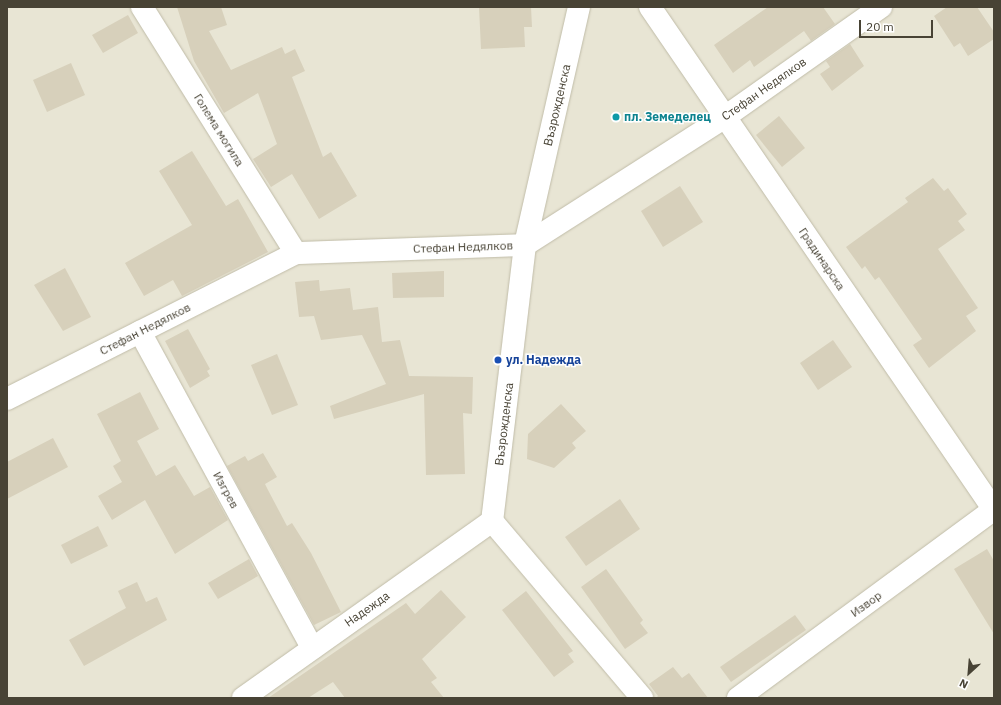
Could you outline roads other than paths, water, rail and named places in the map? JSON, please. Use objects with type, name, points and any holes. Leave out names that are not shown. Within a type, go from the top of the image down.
[{"type":"street","name":"Голема могила","points":[[142,7],[296,253]]},
{"type":"street","name":"Възрожденска","points":[[492,521],[525,245],[579,7]]},
{"type":"street","name":"Градинарска","points":[[650,7],[994,510]]},
{"type":"street","name":"Стефан Недялков","points":[[7,399],[296,253],[525,245],[725,117],[881,7]]},
{"type":"street","name":"Изгрев","points":[[140,332],[312,648]]},
{"type":"street","name":"Извор","points":[[738,698],[994,510]]},
{"type":"street","name":"Надежда","points":[[243,698],[492,521]]},
{"type":"street","points":[[492,521],[642,698]]},
{"type":"place","name":"пл. Земеделец","points":[[616,117]]},
{"type":"place","name":"ул. Надежда","points":[[498,360]]}]
